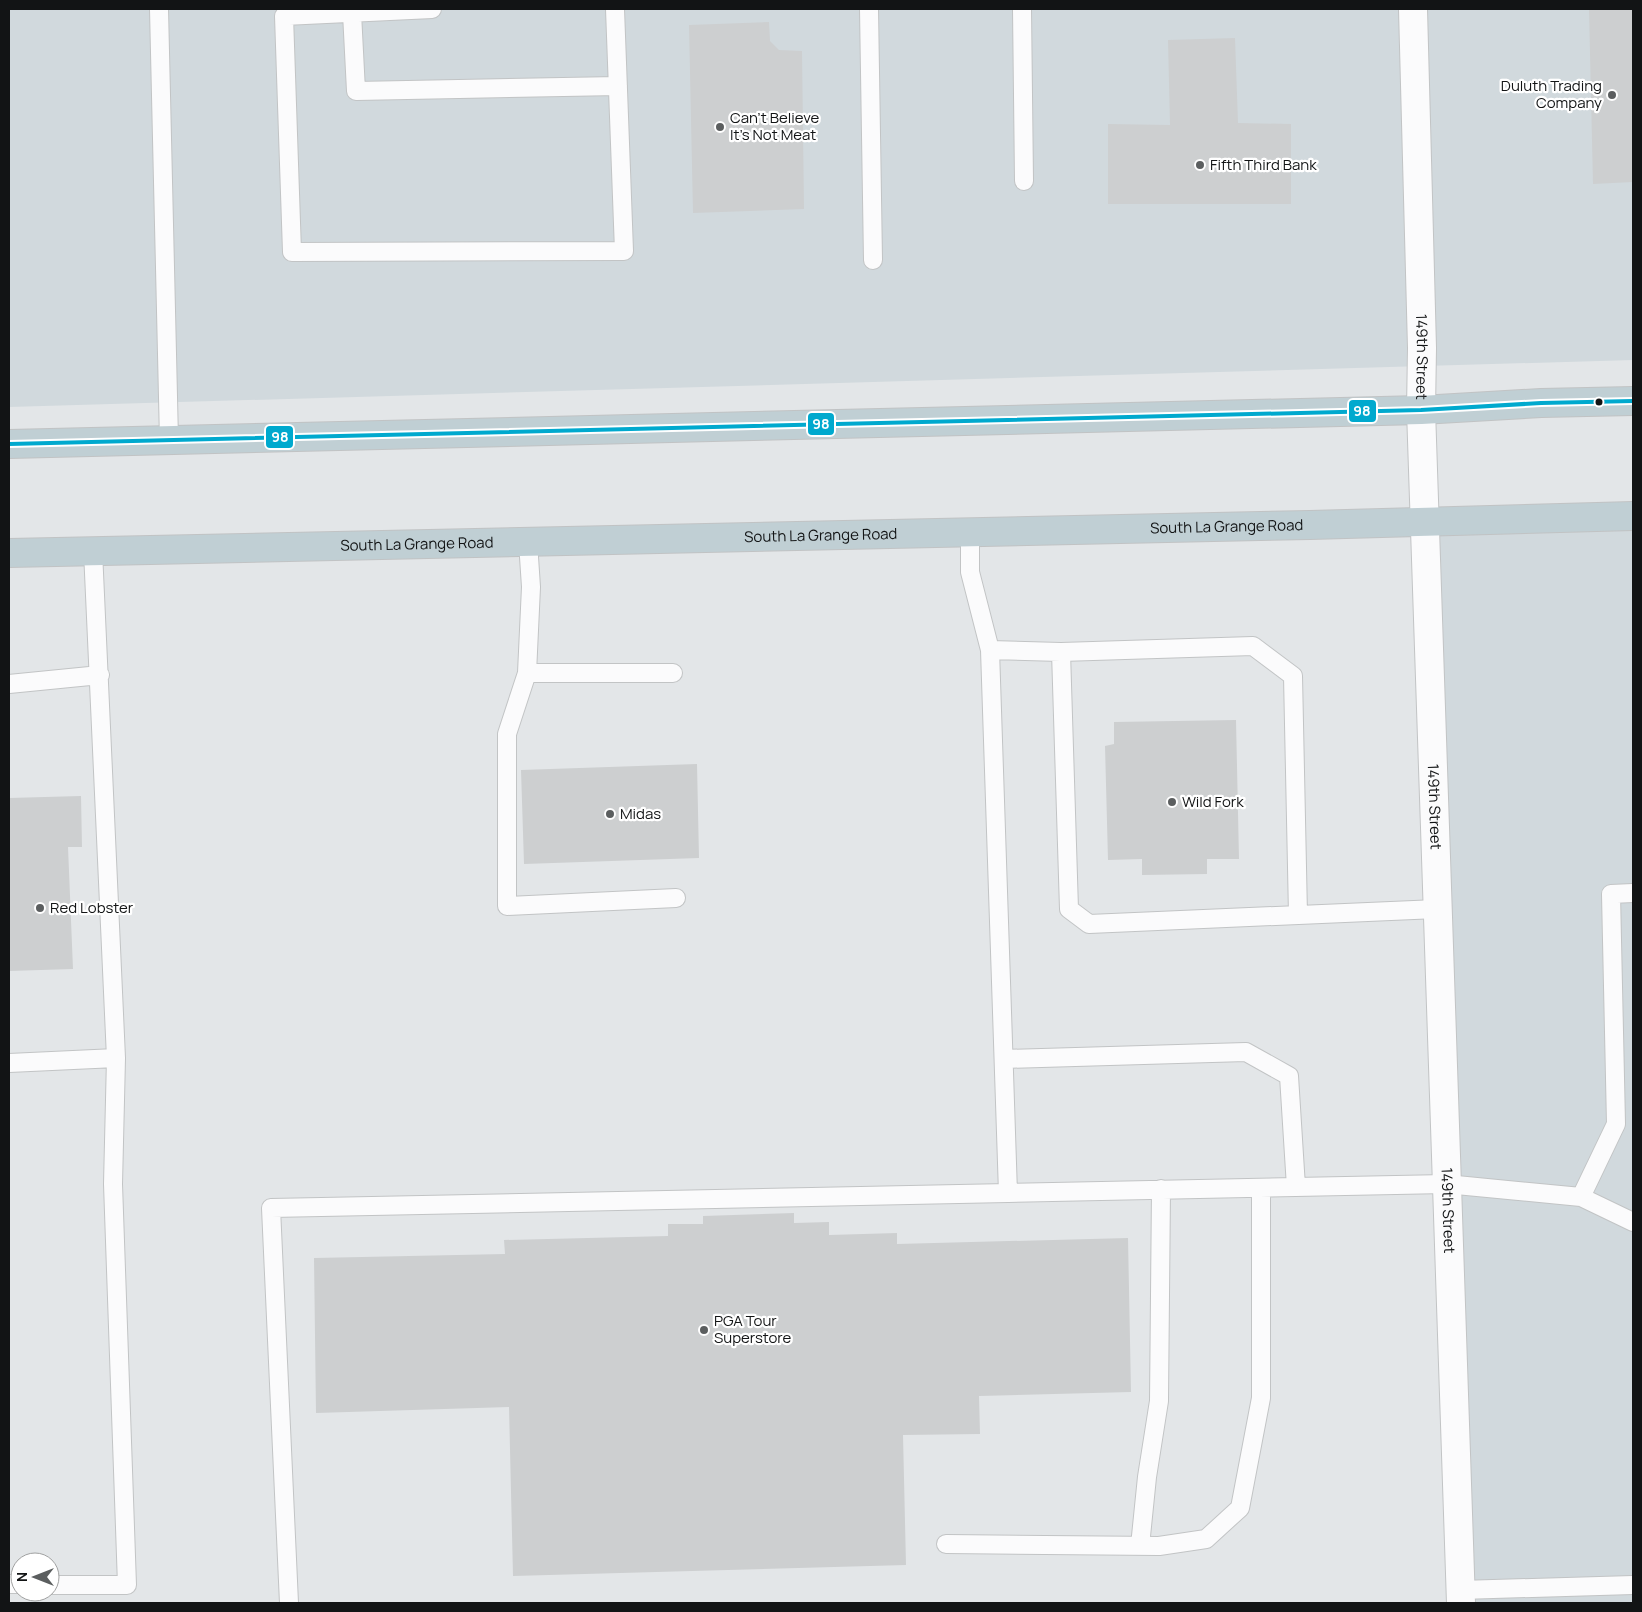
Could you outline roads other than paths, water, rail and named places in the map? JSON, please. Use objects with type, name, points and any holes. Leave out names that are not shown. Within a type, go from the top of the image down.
[{"type":"highway","points":[[9,444],[1421,410],[1541,403],[1633,401]]},
{"type":"highway","name":"South La Grange Road","points":[[9,552],[1426,523],[1633,516]]},
{"type":"street","name":"149th Street","points":[[1413,9],[1422,348],[1421,410],[1460,1597]]},
{"type":"lane","points":[[159,9],[169,440]]},
{"type":"lane","points":[[432,9],[284,16],[292,252],[624,251],[615,9]]},
{"type":"lane","points":[[869,9],[873,260]]},
{"type":"lane","points":[[1022,9],[1024,181]]},
{"type":"lane","points":[[352,13],[356,91],[618,86]]},
{"type":"lane","points":[[970,533],[970,572],[990,650],[1008,1193]]},
{"type":"lane","points":[[528,542],[531,587],[527,673],[507,734],[507,906],[676,898]]},
{"type":"lane","points":[[60,1584],[128,1585],[113,1184],[116,1058],[94,551]]},
{"type":"lane","points":[[990,650],[1061,652],[1253,646],[1293,676],[1298,915]]},
{"type":"lane","points":[[1061,652],[1070,909],[1089,924],[1437,909]]},
{"type":"lane","points":[[527,673],[673,673]]},
{"type":"lane","points":[[9,684],[100,675]]},
{"type":"lane","points":[[1581,1197],[1616,1124],[1611,894],[1633,893]]},
{"type":"lane","points":[[1004,1059],[1246,1052],[1289,1076],[1296,1187]]},
{"type":"lane","points":[[9,1063],[116,1058]]},
{"type":"lane","points":[[288,1603],[271,1208],[1446,1184],[1581,1197],[1633,1222]]},
{"type":"lane","points":[[946,1544],[1159,1546],[1206,1540],[1240,1508],[1261,1398],[1261,1188]]},
{"type":"lane","points":[[1140,1546],[1146,1478],[1159,1401],[1161,1189]]},
{"type":"lane","points":[[1460,1597],[1633,1585]]},
{"type":"place","name":"Duluth Trading Company","points":[[1612,95]]},
{"type":"place","name":"Can't Believe It's Not Meat","points":[[720,127]]},
{"type":"place","name":"Fifth Third Bank","points":[[1200,165]]},
{"type":"place","name":"Wild Fork","points":[[1172,802]]},
{"type":"place","name":"Midas","points":[[610,814]]},
{"type":"place","name":"Red Lobster","points":[[40,908]]},
{"type":"place","name":"PGA Tour Superstore","points":[[704,1330]]}]
